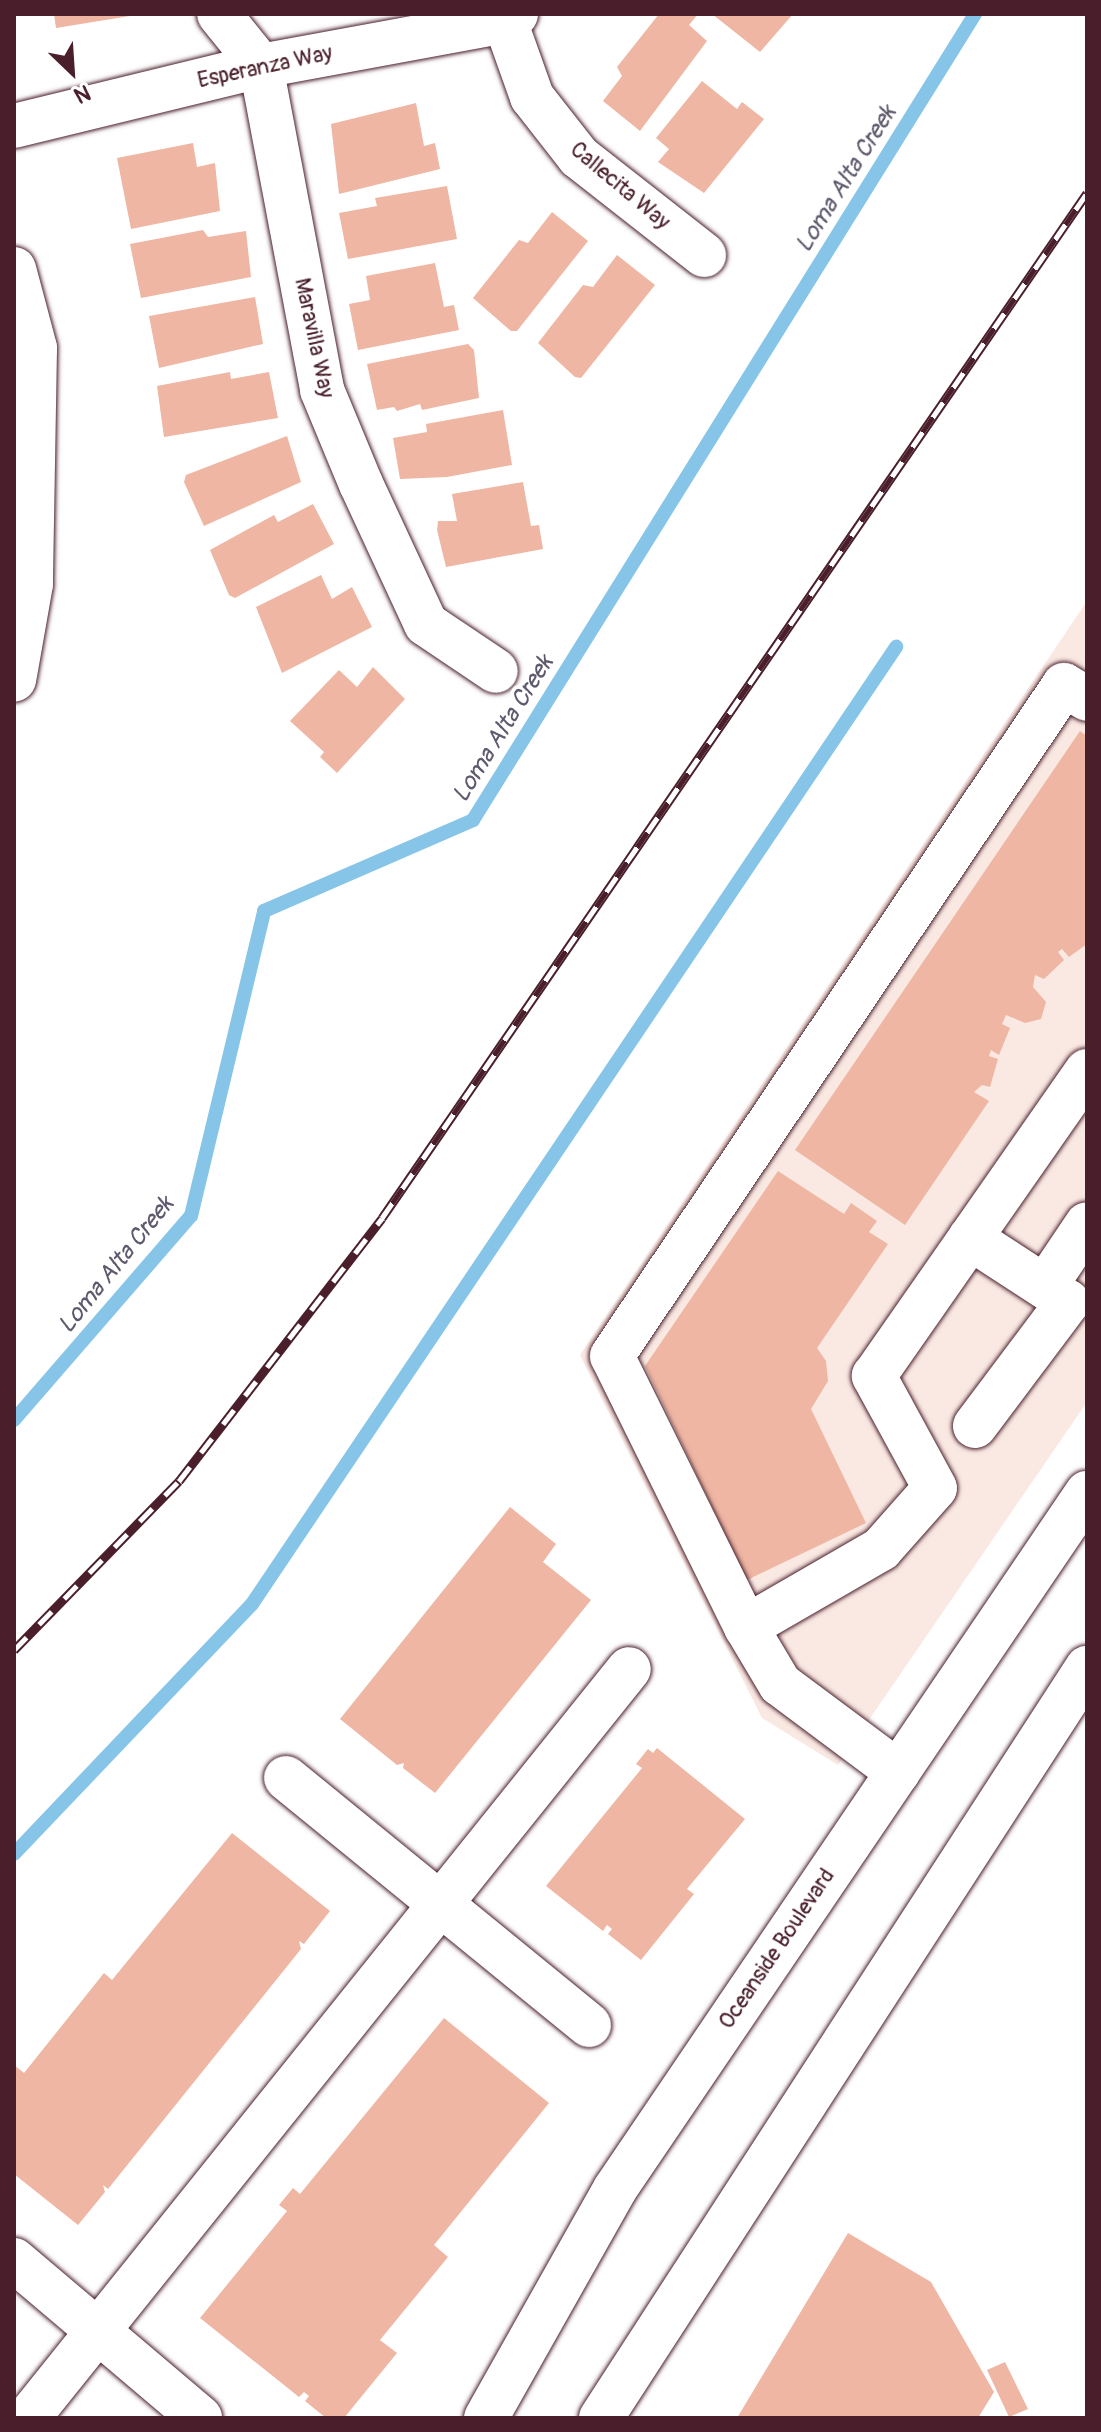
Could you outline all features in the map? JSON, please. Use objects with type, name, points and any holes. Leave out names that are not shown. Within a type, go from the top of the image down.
[{"type":"main road","name":"Maravilla Way","points":[[219,14],[261,66],[322,390],[426,624],[496,671]]},
{"type":"main road","name":"Esperanza Way","points":[[14,126],[261,66],[511,18]]},
{"type":"main road","name":"Callecita Way","points":[[511,18],[532,97],[579,157],[704,255]]},
{"type":"main road","points":[[14,269],[35,348],[31,584],[14,680]]},
{"type":"main road","points":[[898,1772],[780,1684],[746,1627],[612,1356],[1064,685],[1087,699]]},
{"type":"main road","points":[[746,1627],[881,1549],[935,1488],[874,1376],[1087,1071]]},
{"type":"main road","points":[[1046,1285],[1087,1224]]},
{"type":"main road","points":[[970,1238],[1068,1302],[975,1426]]},
{"type":"main road","name":"Oceanside Boulevard","points":[[486,2418],[615,2189],[1087,1493]]},
{"type":"main road","points":[[601,2418],[1087,1668]]},
{"type":"main road","points":[[28,2418],[629,1669]]},
{"type":"main road","points":[[286,1778],[589,2025]]},
{"type":"main road","points":[[14,2260],[200,2418]]},
{"type":"shaded area","points":[[1087,601],[1087,1402],[838,1765],[762,1718],[580,1355]]},
{"type":"building","points":[[54,14],[129,14],[130,16],[56,28]]},
{"type":"building","points":[[659,14],[698,14],[689,25],[707,41],[640,131],[603,101],[622,76],[617,67]]},
{"type":"building","points":[[712,14],[793,14],[760,52]]},
{"type":"building","points":[[702,81],[737,109],[742,102],[764,119],[704,193],[658,162],[669,149],[656,138]]},
{"type":"building","points":[[416,103],[424,146],[435,143],[440,169],[339,194],[331,124]]},
{"type":"building","points":[[193,143],[197,167],[215,163],[220,211],[131,229],[117,158]]},
{"type":"building","points":[[447,186],[457,239],[348,259],[339,213],[377,206],[375,198]]},
{"type":"building","points":[[552,212],[588,241],[517,331],[511,331],[473,298],[519,240],[528,243]]},
{"type":"building","points":[[203,230],[208,237],[246,231],[251,277],[141,298],[130,244]]},
{"type":"building","points":[[617,255],[655,285],[581,378],[575,377],[538,343],[583,285],[593,287]]},
{"type":"building","points":[[435,263],[444,307],[454,305],[459,330],[358,350],[349,304],[370,300],[366,276]]},
{"type":"building","points":[[255,297],[263,344],[159,368],[149,316]]},
{"type":"building","points":[[468,344],[474,350],[479,398],[422,410],[420,404],[397,411],[394,407],[377,410],[367,364]]},
{"type":"building","points":[[230,372],[231,379],[269,372],[278,418],[164,437],[157,386]]},
{"type":"building","points":[[503,410],[512,465],[447,477],[400,479],[393,438],[427,432],[426,424]]},
{"type":"building","points":[[287,436],[301,482],[204,526],[184,482],[186,475]]},
{"type":"building","points":[[523,482],[531,526],[539,525],[543,549],[446,567],[437,530],[438,521],[457,521],[452,494]]},
{"type":"building","points":[[313,504],[334,544],[235,598],[229,595],[210,550],[274,515],[278,522]]},
{"type":"building","points":[[321,575],[332,599],[352,587],[372,627],[282,673],[256,607]]},
{"type":"building","points":[[373,667],[405,699],[337,773],[320,757],[324,752],[290,721],[339,670],[357,687]]},
{"type":"building","points":[[1080,731],[1087,736],[1087,944],[1069,957],[1062,949],[1058,952],[1064,960],[1044,979],[1035,975],[1033,987],[1046,1002],[1041,1019],[1025,1023],[1006,1015],[1002,1024],[1010,1028],[999,1055],[991,1050],[989,1056],[998,1059],[990,1087],[982,1085],[974,1092],[989,1101],[905,1225],[795,1150]]},
{"type":"building","points":[[778,1171],[844,1214],[851,1203],[877,1221],[869,1232],[888,1244],[817,1348],[826,1361],[828,1381],[811,1409],[866,1523],[747,1580],[645,1366]]},
{"type":"building","points":[[510,1507],[556,1544],[543,1562],[591,1600],[435,1793],[403,1768],[404,1763],[397,1765],[340,1719]]},
{"type":"building","points":[[657,1748],[745,1819],[687,1889],[694,1894],[641,1960],[608,1934],[612,1929],[607,1925],[603,1931],[546,1886],[642,1768],[636,1764],[648,1749],[653,1753]]},
{"type":"building","points":[[232,1833],[330,1911],[304,1944],[299,1941],[301,1949],[108,2189],[103,2185],[105,2192],[78,2225],[14,2174],[14,2065],[24,2073],[104,1973],[112,1980]]},
{"type":"building","points":[[444,2018],[549,2103],[434,2245],[448,2257],[380,2340],[397,2353],[344,2418],[326,2418],[305,2401],[309,2396],[304,2392],[299,2397],[200,2318],[287,2211],[279,2205],[293,2188],[300,2194]]},
{"type":"building","points":[[848,2233],[931,2282],[994,2392],[978,2418],[737,2418]]},
{"type":"building","points":[[1005,2362],[1028,2409],[1009,2417],[987,2370]]},
{"type":"waterway","name":"Loma Alta Creek","points":[[14,1420],[191,1216],[264,911],[473,820],[975,14]]},
{"type":"waterway","points":[[14,1854],[252,1604],[896,647]]},
{"type":"railway","points":[[14,1650],[179,1481],[382,1218],[1087,193]]}]
